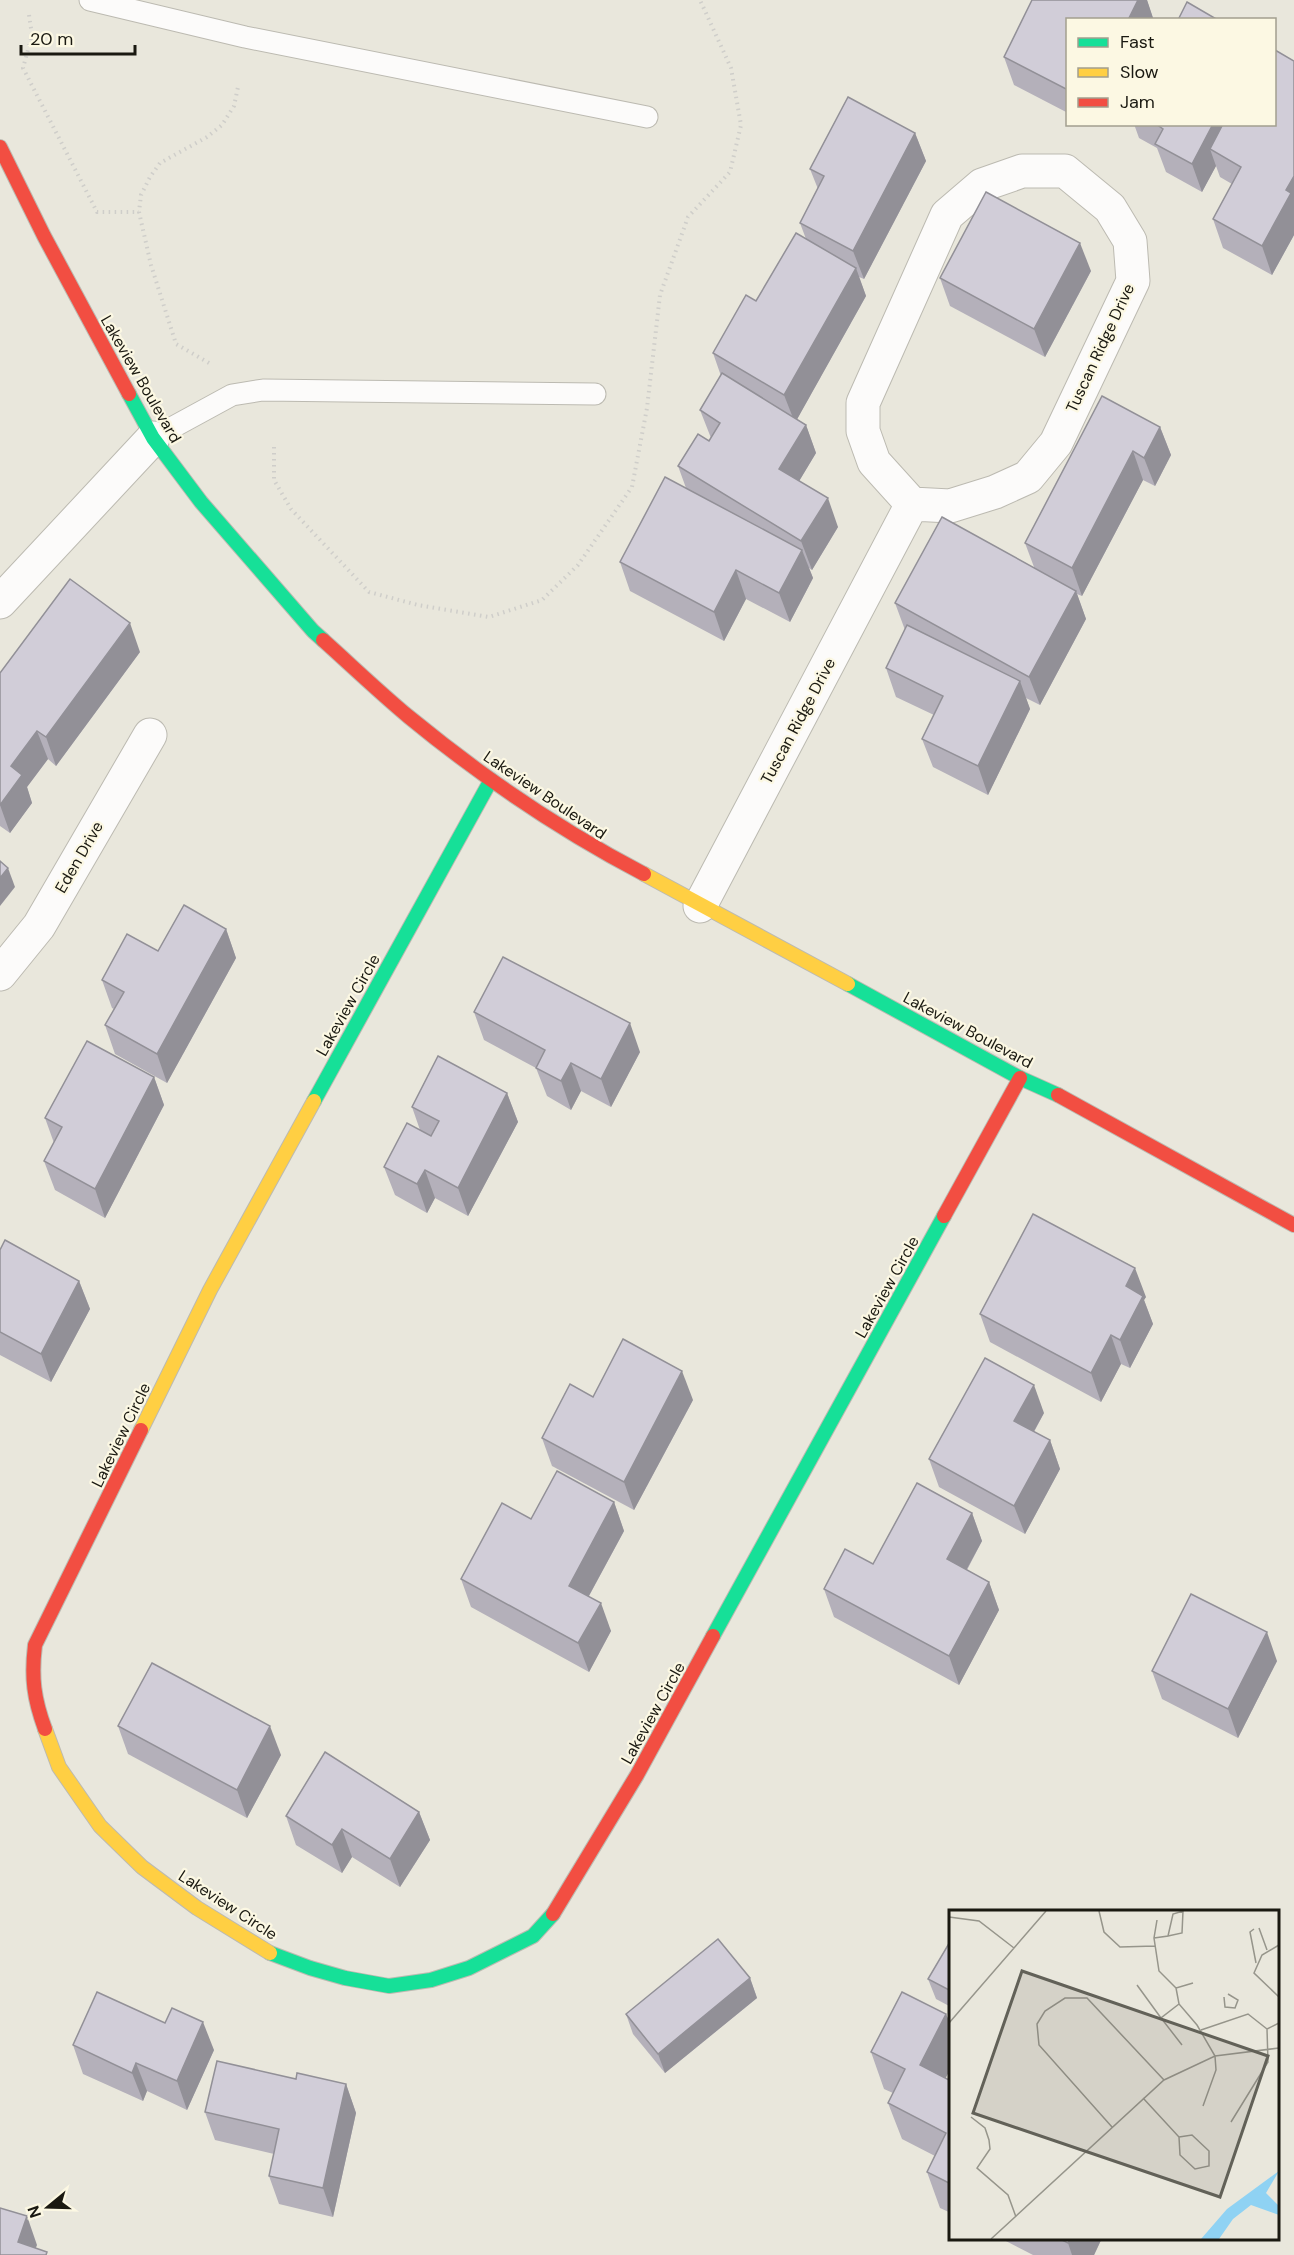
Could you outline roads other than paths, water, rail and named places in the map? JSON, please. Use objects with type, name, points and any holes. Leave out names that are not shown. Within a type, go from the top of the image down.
[{"type":"street","name":"Lakeview Boulevard","points":[[0,147],[44,236],[153,438],[201,502],[314,632],[408,716],[491,780],[585,843],[1020,1078],[1044,1088],[1294,1225]]},
{"type":"street","name":"Tuscan Ridge Drive","points":[[1022,171],[1065,171],[1110,208],[1130,241],[1133,281],[1056,443],[1028,477],[995,492],[950,506],[912,504],[874,462],[863,430],[863,403],[947,215],[982,184],[1022,171]]},
{"type":"street","points":[[0,602],[153,438]]},
{"type":"street","name":"Tuscan Ridge Drive","points":[[700,906],[912,504]]},
{"type":"street","name":"Eden Drive","points":[[0,974],[39,926],[150,735]]},
{"type":"street","name":"Lakeview Circle","points":[[491,780],[210,1290],[35,1645],[32,1672],[36,1703],[59,1767],[100,1826],[142,1867],[196,1908],[263,1950],[337,1976],[389,1986],[431,1980],[468,1968],[533,1936],[557,1910],[638,1774],[1020,1078]]},
{"type":"lane","points":[[90,0],[245,37],[647,117]]},
{"type":"lane","points":[[153,438],[232,395],[263,390],[595,394]]}]
